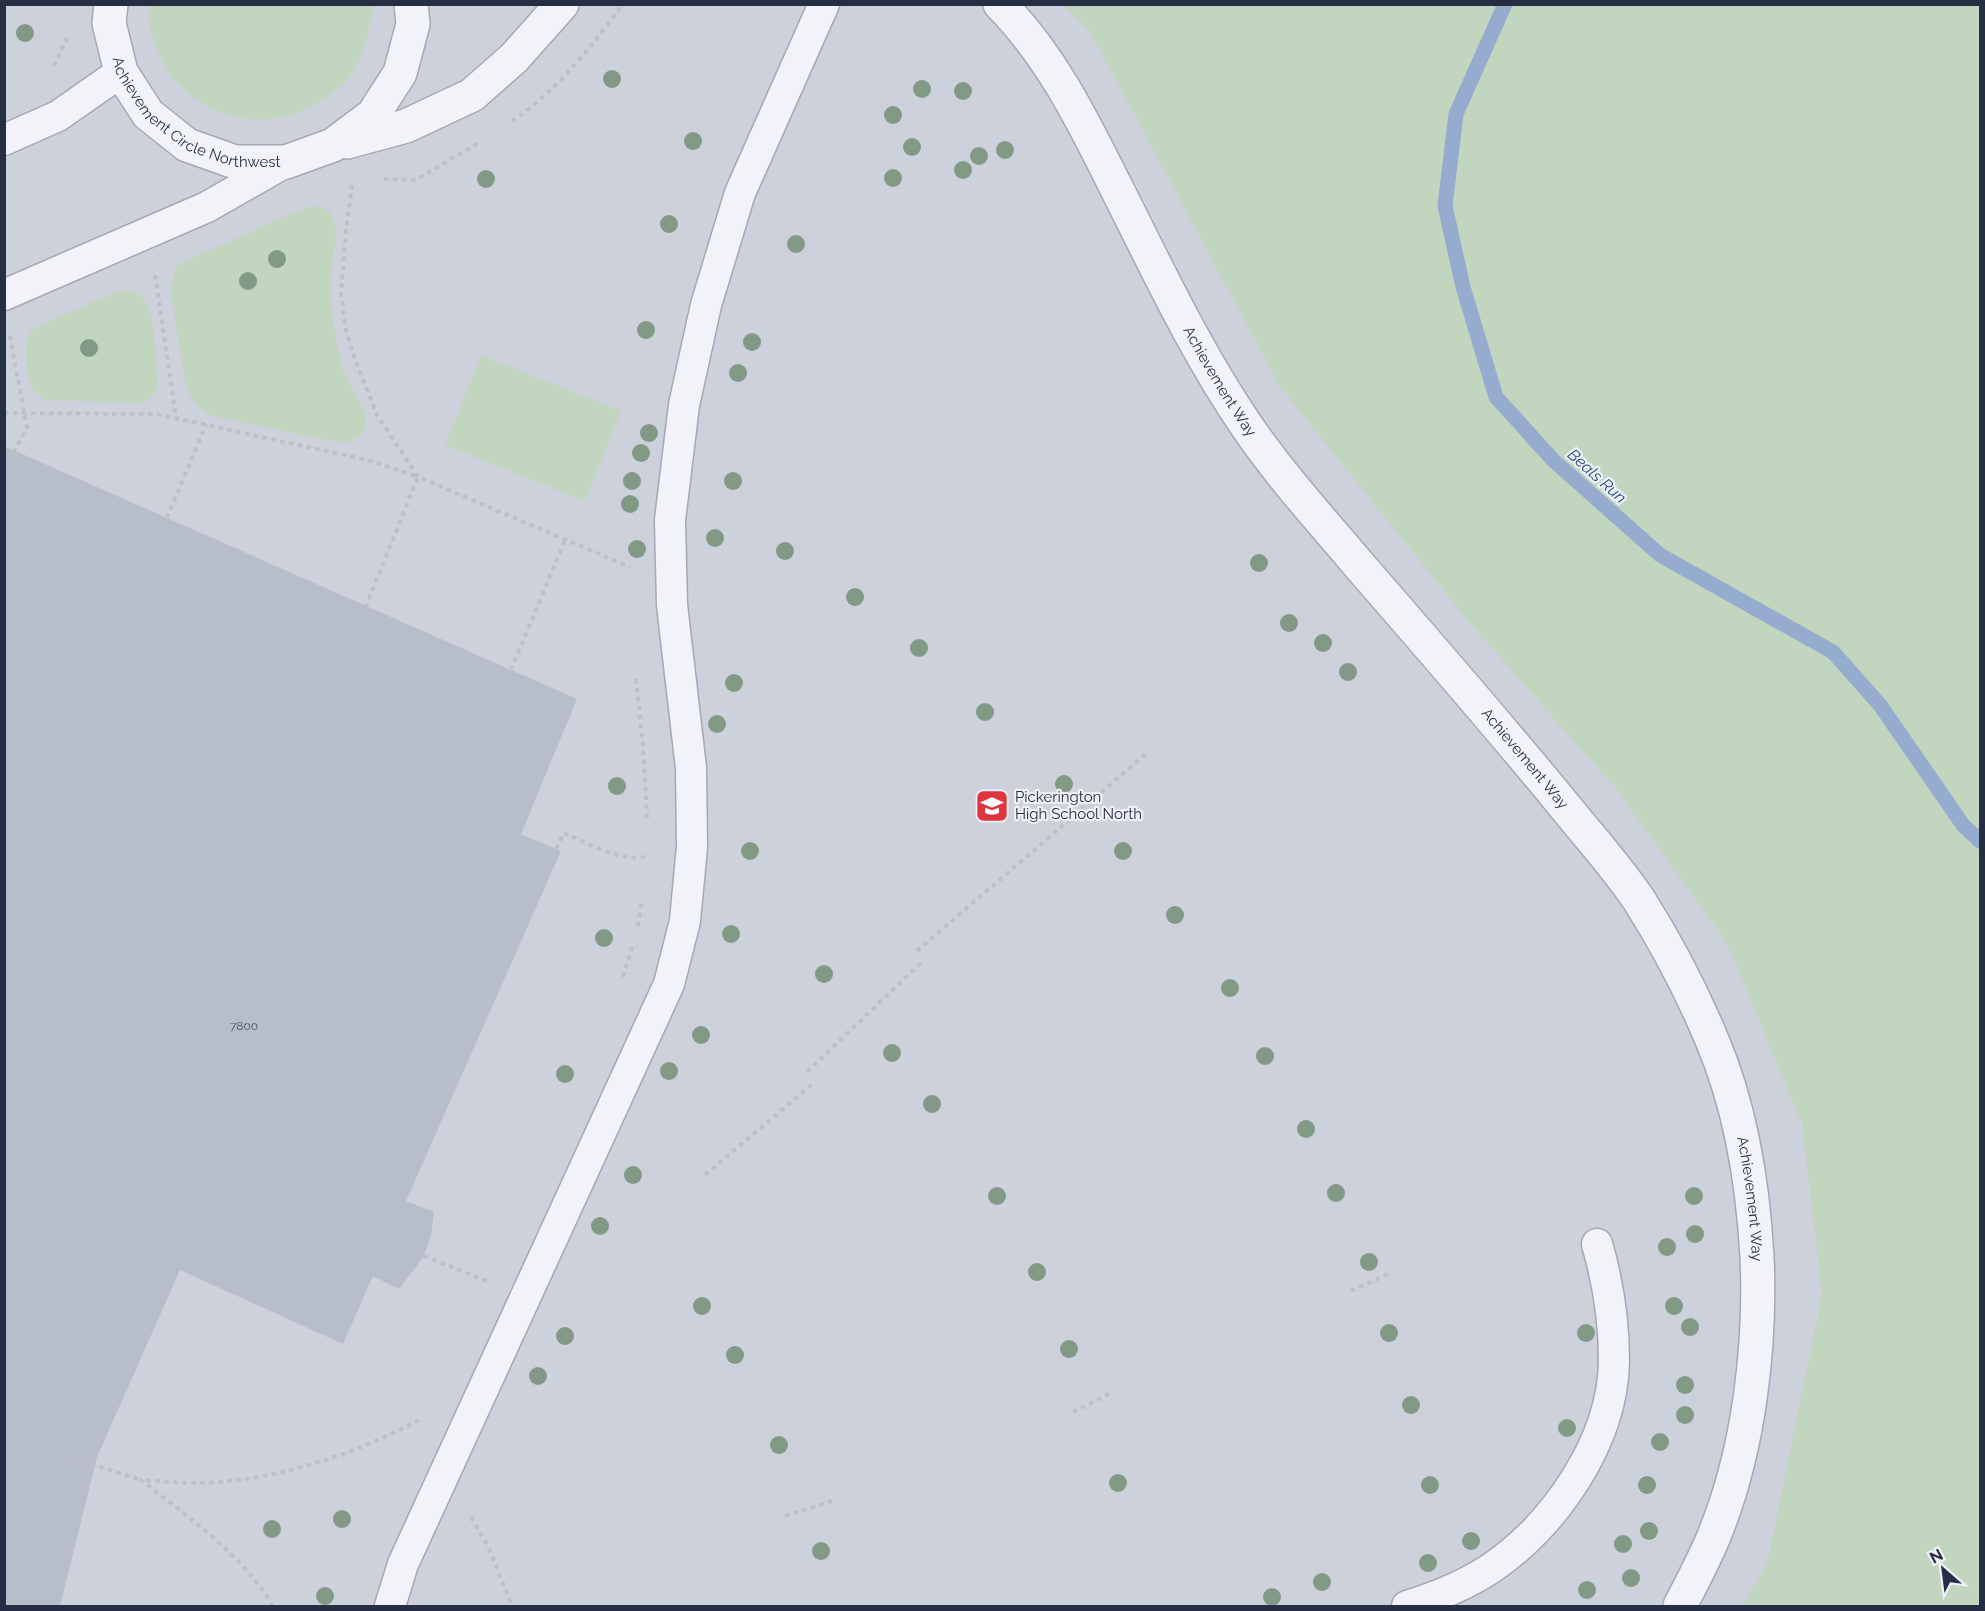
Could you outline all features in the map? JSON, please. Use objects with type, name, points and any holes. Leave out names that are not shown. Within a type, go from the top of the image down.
[{"type":"street","name":"Achievement Circle Northwest","points":[[111,4],[109,22],[121,72],[148,114],[187,145],[235,162],[286,162],[333,145],[406,126],[472,95],[514,58],[562,4]]},
{"type":"street","name":"Achievement Circle Northwest","points":[[333,145],[373,115],[400,73],[413,24],[411,4]]},
{"type":"street","name":"Achievement Way","points":[[1000,4],[1050,64],[1083,122],[1221,389],[1264,451],[1302,499],[1517,748],[1637,898],[1675,962],[1713,1043],[1734,1104],[1748,1166],[1759,1298],[1752,1386],[1738,1460],[1716,1530],[1680,1606]]},
{"type":"lane","points":[[390,1606],[403,1564],[669,984],[685,921],[692,847],[691,768],[672,604],[670,520],[684,405],[706,305],[740,194],[824,4]]},
{"type":"lane","points":[[4,140],[58,116],[121,72]]},
{"type":"lane","points":[[4,295],[207,207],[286,162]]},
{"type":"lane","points":[[1407,1606],[1445,1594],[1490,1569],[1527,1540],[1561,1499],[1593,1451],[1607,1410],[1614,1363],[1607,1281],[1597,1244]]},
{"type":"path","points":[[47,71],[54,66],[68,36]]},
{"type":"path","points":[[353,178],[341,296],[346,330],[376,415],[418,477]]},
{"type":"path","points":[[154,264],[176,417]]},
{"type":"path","points":[[9,328],[27,428],[14,450]]},
{"type":"path","points":[[4,413],[156,414],[372,461],[418,477],[630,567],[630,578]]},
{"type":"path","points":[[167,518],[206,424]]},
{"type":"path","points":[[366,606],[418,477]]},
{"type":"path","points":[[511,670],[565,540]]},
{"type":"path","points":[[636,676],[643,744],[647,822]]},
{"type":"path","points":[[917,951],[1147,753]]},
{"type":"path","points":[[556,849],[564,833],[619,856],[636,859],[646,857]]},
{"type":"path","points":[[646,866],[647,849]]},
{"type":"path","points":[[637,931],[643,896]]},
{"type":"path","points":[[619,985],[634,942]]},
{"type":"path","points":[[807,1072],[924,960]]},
{"type":"path","points":[[705,1175],[815,1082]]},
{"type":"path","points":[[424,1256],[489,1282],[484,1292]]},
{"type":"path","points":[[1351,1291],[1392,1272]]},
{"type":"path","points":[[1073,1412],[1113,1392]]},
{"type":"path","points":[[65,1456],[141,1480],[192,1483],[273,1474],[305,1467],[395,1433],[431,1414],[427,1422]]},
{"type":"path","points":[[141,1480],[202,1528],[239,1564],[273,1606]]},
{"type":"path","points":[[785,1516],[832,1501]]},
{"type":"shaded area","name":"Pickerington High School North","points":[[5,5],[1980,5],[1980,1606],[5,1606]]},
{"type":"green space","points":[[372,4],[373,9],[364,47],[357,65],[346,81],[315,105],[277,118],[239,117],[220,112],[185,91],[173,78],[158,53],[149,22],[149,5]]},
{"type":"green space","points":[[1063,5],[1980,5],[1980,1606],[1743,1606],[1768,1560],[1822,1294],[1802,1124],[1727,943],[1617,790],[1468,621],[1280,387],[1092,35]]},
{"type":"green space","points":[[317,206],[329,212],[335,222],[336,237],[331,268],[333,321],[342,365],[365,413],[364,431],[356,438],[342,443],[212,416],[199,407],[186,386],[171,295],[175,268],[181,263],[307,207]]},
{"type":"green space","points":[[126,290],[142,297],[149,309],[158,384],[153,396],[142,403],[45,400],[38,395],[32,387],[27,365],[26,343],[31,332],[36,327],[118,291]]},
{"type":"green space","points":[[481,355],[621,411],[585,501],[445,445]]},
{"type":"building","points":[[4,446],[577,699],[521,834],[561,851],[406,1201],[434,1212],[431,1235],[424,1256],[399,1289],[373,1276],[343,1344],[180,1270],[97,1457],[60,1606],[4,1606]]},
{"type":"waterway","name":"Beals Run","points":[[1505,4],[1456,114],[1445,206],[1463,287],[1496,397],[1553,460],[1660,555],[1833,652],[1880,705],[1963,825],[1980,841]]},
{"type":"place","name":"Pickerington High School North","points":[[992,806]]}]
